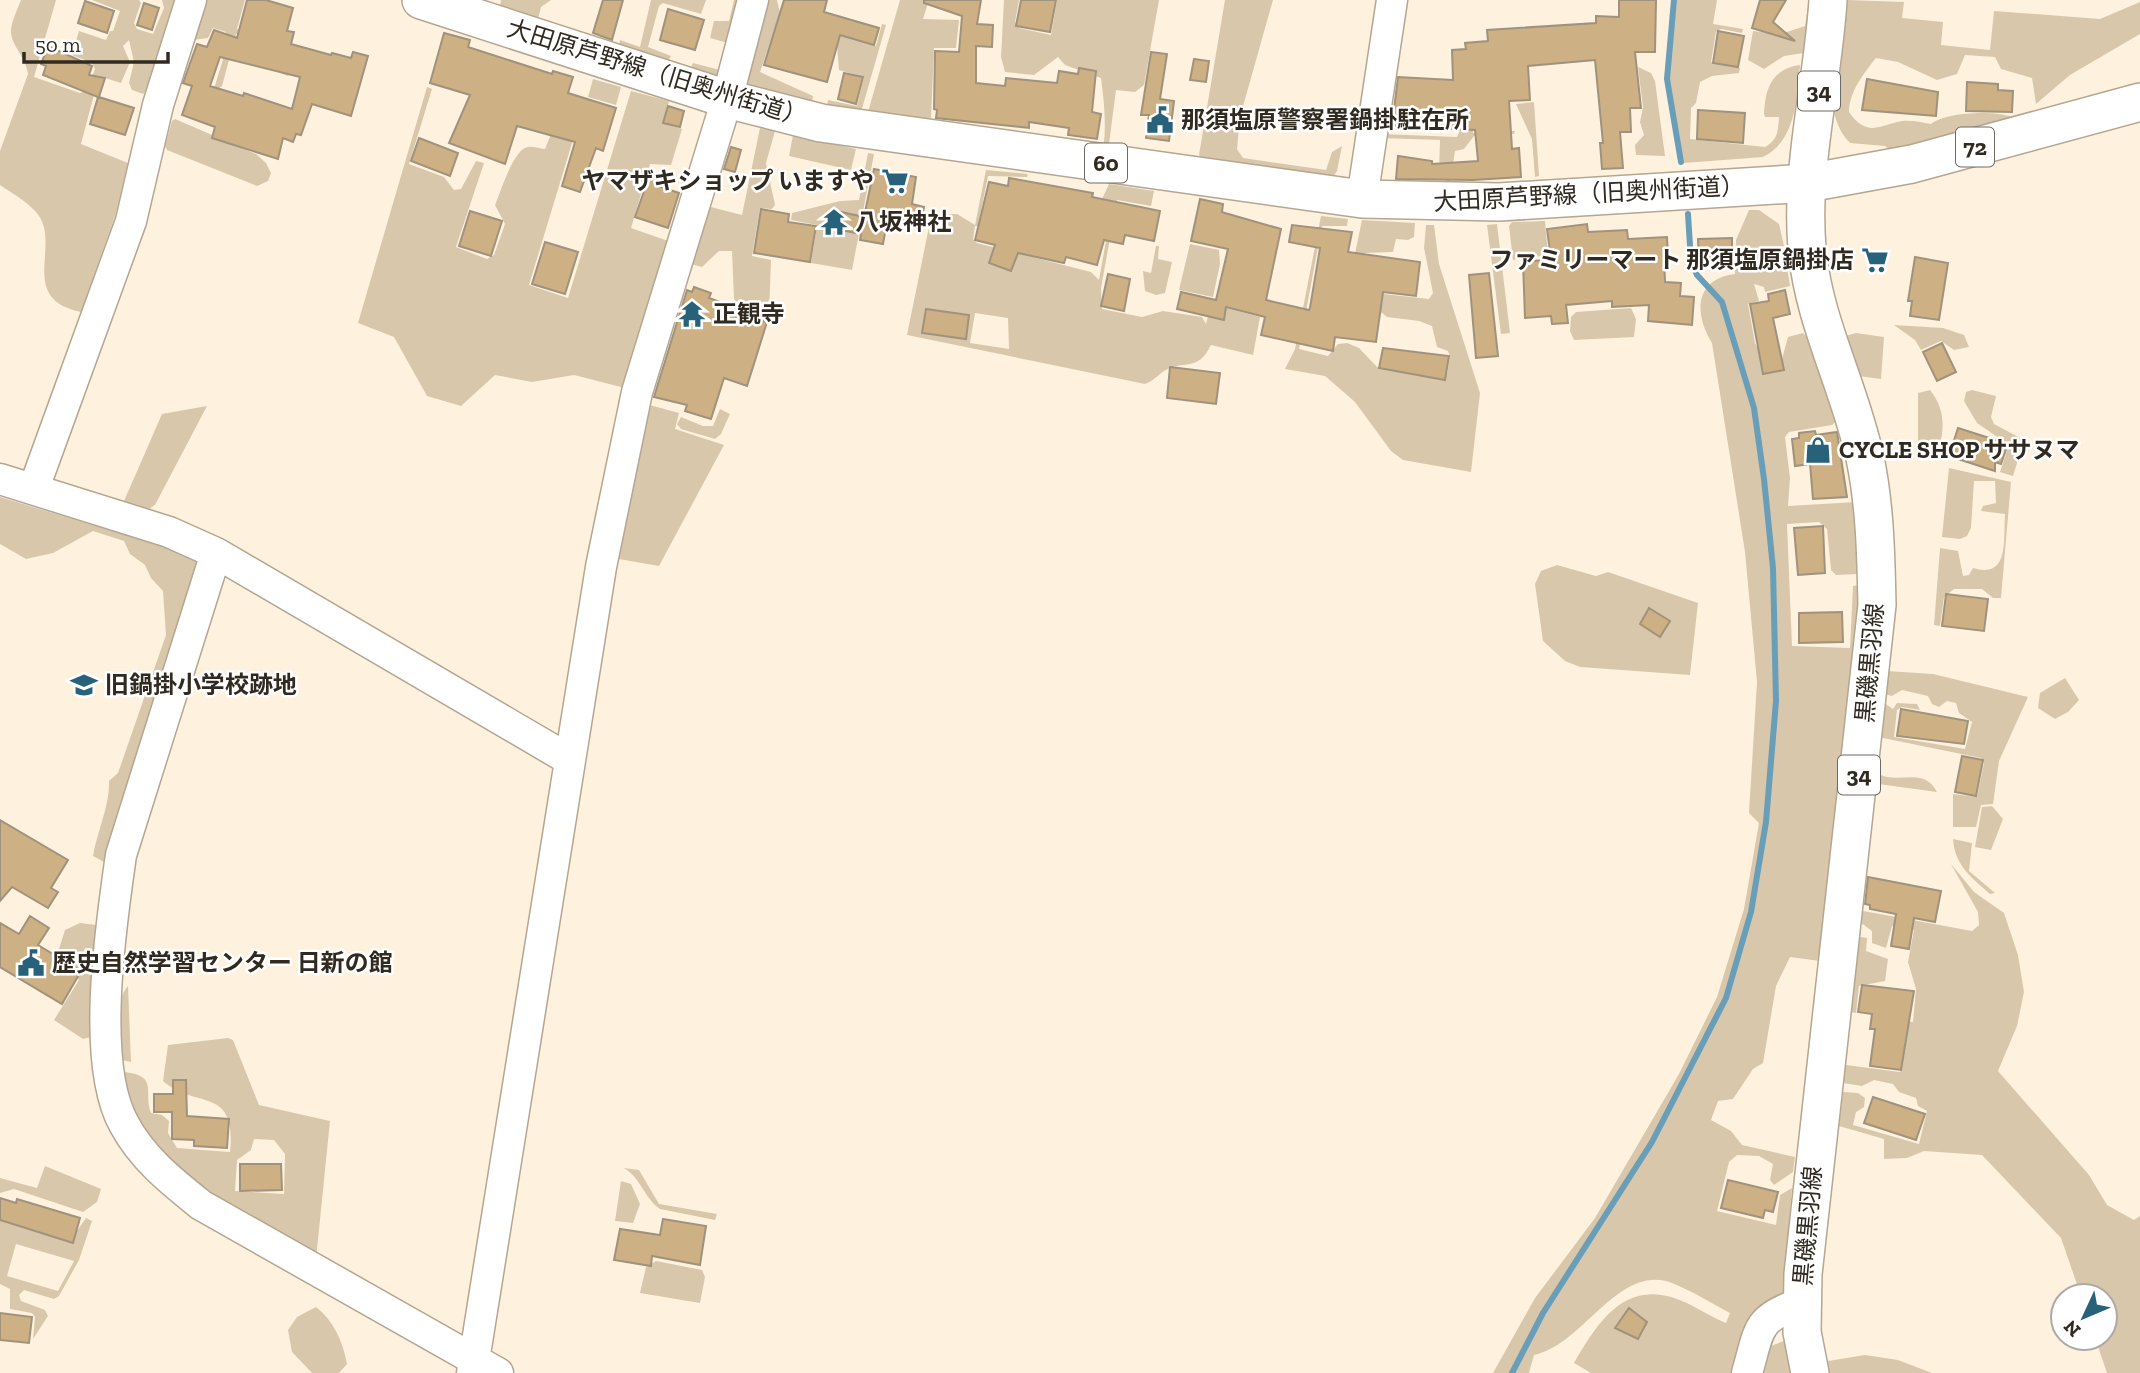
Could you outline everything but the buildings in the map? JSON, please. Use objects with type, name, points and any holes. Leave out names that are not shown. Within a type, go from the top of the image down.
[{"type":"main road","name":"大田原芦野線（旧奥州街道）","points":[[421,0],[727,99],[821,123],[884,134],[1362,199],[1499,202],[1808,183],[1912,164],[2140,102]]},
{"type":"main road","name":"黒磯黒羽線","points":[[1810,1373],[1801,1303],[1816,1140],[1877,606],[1874,518],[1865,458],[1850,404],[1822,324],[1807,247],[1808,183],[1828,0]]},
{"type":"street","points":[[34,488],[131,221],[158,106],[191,0]]},
{"type":"street","points":[[216,553],[121,855],[104,1047],[107,1075],[123,1124],[163,1174],[201,1205],[482,1368],[570,760],[601,567],[637,392],[727,99],[752,0]]},
{"type":"street","points":[[1362,199],[1392,0]]},
{"type":"street","points":[[0,479],[169,531],[216,553],[570,760]]},
{"type":"street","points":[[1747,1373],[1764,1323],[1773,1313],[1801,1303]]},
{"type":"shaded area","points":[[21,0],[56,0],[34,77],[80,93],[86,91],[95,69],[92,63],[72,55],[79,31],[106,40],[110,31],[113,31],[120,11],[92,0],[139,0],[141,3],[134,23],[137,29],[153,34],[164,8],[162,0],[174,0],[146,91],[143,94],[132,90],[129,83],[134,62],[129,40],[123,46],[130,62],[121,83],[99,76],[81,144],[128,163],[116,213],[81,312],[62,305],[51,296],[44,271],[46,242],[39,216],[0,185],[0,151],[28,74],[11,34],[13,19]]},
{"type":"shaded area","points":[[205,0],[245,0],[237,29],[292,46],[292,70],[288,76],[281,73],[287,50],[236,34],[222,86],[206,115],[224,56],[220,48],[226,32],[213,28],[208,38],[193,40]]},
{"type":"shaded area","points":[[501,0],[551,0],[541,7],[538,19],[500,6]]},
{"type":"shaded area","points":[[651,0],[706,0],[701,14],[663,3],[659,6],[648,47],[671,56],[669,60],[619,45],[620,40],[640,47]]},
{"type":"shaded area","points":[[734,0],[744,0],[722,77],[691,67],[693,63],[720,70],[728,43],[710,38],[714,21],[729,21]]},
{"type":"shaded area","points":[[764,0],[777,0],[780,13],[760,72],[813,96],[812,102],[742,83]]},
{"type":"shaded area","points":[[900,0],[929,0],[923,19],[959,20],[956,48],[934,48],[931,119],[868,112]]},
{"type":"shaded area","points":[[1004,0],[1019,0],[1015,22],[1019,28],[1051,35],[1057,0],[1159,0],[1144,85],[1135,92],[1116,90],[1109,144],[1104,143],[1101,78],[1065,65],[1058,57],[1034,75],[1005,72],[1001,57]]},
{"type":"shaded area","points":[[1225,0],[1273,0],[1240,117],[1237,149],[1243,158],[1326,170],[1332,152],[1342,146],[1337,171],[1333,177],[1202,159],[1199,155]]},
{"type":"shaded area","points":[[1677,0],[1717,0],[1713,24],[1743,29],[1742,33],[1721,29],[1716,32],[1711,62],[1740,68],[1739,73],[1712,76],[1700,82],[1696,103],[1691,108],[1690,139],[1765,147],[1776,135],[1779,117],[1765,117],[1768,88],[1777,75],[1790,67],[1800,65],[1796,104],[1788,130],[1774,150],[1763,157],[1684,163],[1668,80]]},
{"type":"shaded area","points":[[1809,0],[1815,0],[1810,52],[1784,56],[1764,69],[1748,60],[1753,31],[1781,34],[1805,26]]},
{"type":"shaded area","points":[[1847,0],[1904,2],[1902,18],[1943,22],[1941,45],[1990,50],[1994,11],[2100,19],[2140,2],[2140,34],[2070,75],[2036,104],[2032,78],[2001,69],[1995,57],[1965,55],[1957,74],[1937,80],[1898,62],[1876,58],[1858,83],[1850,105],[1849,112],[1866,127],[1905,121],[1931,124],[1947,117],[1982,113],[2012,117],[2014,127],[1894,153],[1885,146],[1850,143],[1840,129],[1834,112],[1833,74]]},
{"type":"shaded area","points":[[882,24],[886,25],[861,112],[827,105],[828,100],[857,106],[864,77],[839,70],[837,46],[826,42],[830,31],[876,46]]},
{"type":"shaded area","points":[[1638,67],[1651,73],[1655,81],[1665,156],[1636,155],[1635,145],[1644,135],[1640,122],[1643,107]]},
{"type":"shaded area","points":[[593,79],[621,87],[616,105],[588,97]]},
{"type":"shaded area","points":[[1471,81],[1473,133],[1515,131],[1514,134],[1474,136],[1464,149],[1455,151],[1450,184],[1445,184],[1446,174],[1439,173],[1440,140],[1380,138],[1381,134],[1457,137],[1467,115]]},
{"type":"shaded area","points":[[427,87],[432,89],[409,164],[444,177],[454,190],[461,189],[476,161],[484,163],[456,247],[487,259],[494,255],[505,224],[495,205],[518,155],[528,147],[545,149],[555,124],[576,130],[529,285],[568,298],[631,91],[669,101],[663,123],[682,129],[671,165],[650,164],[631,228],[671,242],[629,383],[621,387],[574,375],[532,382],[495,375],[461,406],[427,396],[394,337],[358,323]]},
{"type":"shaded area","points":[[1534,102],[1539,176],[1535,177],[1532,139],[1516,104]]},
{"type":"shaded area","points":[[175,119],[256,154],[266,163],[271,173],[268,181],[257,186],[167,150],[165,146],[172,121]]},
{"type":"shaded area","points":[[760,128],[775,131],[766,163],[775,205],[772,209],[760,208],[752,256],[771,260],[769,314],[737,303],[734,299],[732,251],[719,251],[702,267],[683,262],[703,205],[742,215]]},
{"type":"shaded area","points":[[793,135],[856,149],[851,170],[789,156]]},
{"type":"shaded area","points":[[868,153],[874,154],[852,270],[811,263],[817,225],[791,220],[792,213],[840,201],[859,200]]},
{"type":"shaded area","points":[[986,170],[1028,174],[1027,177],[988,176],[973,239],[977,243],[1091,272],[1099,280],[1107,235],[1102,199],[1109,184],[1154,191],[1151,206],[1117,200],[1101,288],[1102,309],[1142,317],[1163,311],[1202,317],[1206,324],[1211,304],[1260,317],[1253,355],[1211,345],[1206,354],[1196,362],[1164,371],[1145,384],[907,335],[930,222],[940,214],[957,214],[975,225]],"holes":[[[926,309],[969,315],[966,338],[923,333]],[[975,313],[1008,318],[1009,349],[970,343]]]},
{"type":"shaded area","points":[[1749,210],[1759,210],[1779,224],[1784,246],[1774,249],[1776,256],[1785,255],[1790,286],[1765,292],[1764,287],[1754,284],[1759,301],[1748,304],[1755,343],[1767,368],[1780,366],[1788,337],[1803,333],[1837,420],[1832,425],[1789,432],[1785,437],[1790,478],[1788,506],[1856,502],[1859,574],[1836,575],[1831,570],[1827,529],[1819,522],[1787,524],[1792,646],[1850,648],[1853,586],[1860,585],[1857,648],[1820,961],[1790,957],[1776,986],[1763,1063],[1753,1069],[1733,1099],[1718,1101],[1711,1120],[1731,1131],[1742,1145],[1795,1157],[1793,1172],[1774,1185],[1770,1180],[1773,1164],[1759,1156],[1737,1155],[1729,1162],[1717,1211],[1776,1225],[1780,1195],[1792,1188],[1783,1293],[1738,1373],[1591,1373],[1574,1363],[1593,1333],[1615,1308],[1642,1295],[1677,1299],[1726,1323],[1730,1313],[1672,1283],[1653,1280],[1635,1284],[1618,1294],[1569,1337],[1534,1355],[1529,1373],[1493,1373],[1535,1298],[1595,1218],[1679,1074],[1717,997],[1744,909],[1759,823],[1749,813],[1757,682],[1745,552],[1712,343],[1702,321],[1701,300],[1712,283],[1735,274],[1736,240]]},
{"type":"shaded area","points":[[1321,216],[1348,219],[1347,226],[1322,226],[1299,349],[1328,356],[1338,344],[1347,343],[1359,348],[1377,367],[1440,377],[1447,375],[1450,357],[1448,351],[1437,347],[1432,326],[1419,321],[1387,317],[1377,309],[1344,306],[1362,220],[1415,223],[1414,237],[1408,240],[1396,239],[1393,252],[1365,253],[1361,256],[1378,291],[1429,299],[1433,293],[1424,248],[1426,225],[1434,225],[1439,264],[1480,393],[1471,472],[1403,460],[1391,451],[1355,402],[1325,376],[1285,369],[1295,349]]},
{"type":"shaded area","points":[[1545,221],[1548,255],[1513,260],[1509,226],[1512,222]]},
{"type":"shaded area","points":[[1497,224],[1510,333],[1501,334],[1487,225]]},
{"type":"shaded area","points":[[1190,244],[1219,250],[1220,264],[1213,297],[1179,290]]},
{"type":"shaded area","points":[[1156,246],[1159,246],[1158,259],[1172,262],[1165,293],[1156,295],[1145,291],[1143,271],[1151,273]]},
{"type":"shaded area","points":[[1631,308],[1636,319],[1634,337],[1574,340],[1570,331],[1571,317],[1576,312]]},
{"type":"shaded area","points":[[1894,325],[1943,328],[1964,335],[1969,347],[1954,350],[1941,341],[1921,350],[1915,340]]},
{"type":"shaded area","points":[[1856,333],[1884,337],[1881,379],[1851,375],[1842,337]]},
{"type":"shaded area","points":[[1930,390],[1939,405],[1942,421],[1942,438],[1937,455],[1918,451],[1918,393]]},
{"type":"shaded area","points":[[1972,390],[1996,396],[1991,417],[1994,424],[2024,440],[2013,476],[2000,472],[2009,445],[1977,423],[1964,401],[1966,392]]},
{"type":"shaded area","points":[[646,404],[679,413],[675,429],[724,445],[659,566],[613,558]]},
{"type":"shaded area","points":[[207,406],[155,505],[149,509],[124,501],[162,414]]},
{"type":"shaded area","points":[[720,409],[730,414],[721,434],[715,439],[681,429],[677,424],[681,417],[703,426],[713,426]]},
{"type":"shaded area","points":[[1949,468],[2011,482],[2001,598],[1993,598],[1982,589],[1954,589],[1944,597],[1940,626],[1934,625],[1940,548],[1958,551],[1963,576],[1969,575],[1973,568],[1993,568],[1999,563],[2004,545],[2005,514],[1981,511],[1983,506],[1996,503],[1995,481],[1974,481],[1971,528],[1967,536],[1960,539],[1942,537]]},
{"type":"shaded area","points":[[0,497],[191,555],[201,570],[110,860],[104,862],[93,856],[109,781],[118,773],[166,635],[163,591],[151,578],[145,565],[130,554],[124,541],[93,531],[53,553],[26,559],[0,544]]},
{"type":"shaded area","points":[[1557,565],[1596,576],[1608,572],[1698,603],[1690,675],[1580,667],[1565,661],[1543,641],[1535,584],[1541,571]]},
{"type":"shaded area","points":[[1887,671],[1933,674],[2028,697],[1999,761],[1993,804],[1981,805],[1976,827],[1953,827],[1953,794],[1977,797],[1984,763],[1981,758],[1878,737],[1883,702],[1893,709],[1897,703],[1917,704],[1920,710],[1902,707],[1897,710],[1894,737],[1965,749],[1972,722],[1959,713],[1956,703],[1947,701],[1939,707],[1932,704],[1928,696],[1902,690],[1892,696],[1884,694]]},
{"type":"shaded area","points":[[2065,678],[2079,700],[2068,712],[2055,719],[2038,708],[2040,693]]},
{"type":"shaded area","points":[[1872,770],[1887,777],[1921,778],[1937,792],[1871,783]]},
{"type":"shaded area","points":[[1992,806],[2003,819],[1991,850],[1975,847],[1982,807]]},
{"type":"shaded area","points":[[1953,839],[1972,843],[1969,871],[1995,893],[1990,894],[1965,870],[1957,857]]},
{"type":"shaded area","points":[[1951,864],[1974,892],[2004,913],[2018,955],[2024,992],[2017,1026],[1998,1071],[2089,1175],[2107,1205],[2134,1220],[2140,1216],[2140,1373],[2107,1373],[2100,1352],[2119,1352],[2119,1282],[2076,1282],[2061,1238],[1982,1155],[1924,1151],[1907,1158],[1884,1159],[1884,1139],[1839,1126],[1843,1092],[1858,1093],[1865,1098],[1864,1107],[1856,1112],[1853,1125],[1919,1144],[1927,1111],[1918,1106],[1916,1098],[1899,1092],[1893,1084],[1874,1080],[1862,1086],[1843,1083],[1846,1065],[1900,1072],[1905,1040],[1887,1019],[1913,1022],[1916,989],[1908,962],[1914,930],[1892,926],[1886,948],[1872,943],[1872,931],[1857,920],[1858,910],[1972,931],[1979,925],[1978,912]]},
{"type":"shaded area","points":[[80,923],[97,925],[104,933],[91,1037],[83,1039],[54,1020],[79,980],[65,967],[58,952],[65,930]]},
{"type":"shaded area","points":[[1855,936],[1867,938],[1866,951],[1888,959],[1885,981],[1859,986],[1856,1013],[1849,1012]]},
{"type":"shaded area","points":[[128,986],[131,1062],[122,1060],[119,1055],[119,1009]]},
{"type":"shaded area","points":[[228,1038],[233,1040],[259,1105],[330,1121],[316,1259],[214,1208],[149,1147],[118,1079],[125,1072],[136,1074],[146,1081],[151,1113],[162,1115],[169,1121],[168,1133],[177,1148],[230,1152],[230,1131],[227,1117],[221,1108],[176,1090],[163,1081],[168,1045]],"holes":[[[254,1139],[274,1140],[285,1154],[284,1194],[235,1191],[237,1160],[251,1150]]]},
{"type":"shaded area","points":[[45,1166],[101,1189],[97,1202],[83,1212],[14,1189],[0,1193],[0,1178],[37,1188]]},
{"type":"shaded area","points":[[624,1168],[639,1170],[659,1204],[717,1214],[715,1220],[660,1209],[635,1177]]},
{"type":"shaded area","points":[[621,1181],[631,1184],[640,1204],[633,1223],[615,1221]]},
{"type":"shaded area","points":[[0,1217],[72,1238],[86,1218],[92,1221],[79,1260],[59,1296],[54,1299],[24,1290],[19,1295],[21,1301],[45,1310],[48,1316],[33,1339],[35,1317],[32,1313],[10,1309],[10,1289],[0,1284]],"holes":[[[16,1244],[74,1261],[58,1291],[7,1276]]]},
{"type":"shaded area","points":[[656,1261],[702,1270],[705,1277],[700,1303],[640,1293],[646,1267]]},
{"type":"shaded area","points":[[316,1307],[333,1325],[343,1348],[347,1364],[339,1373],[312,1373],[292,1352],[288,1330],[297,1317]]},
{"type":"shaded area","points":[[1784,1341],[1793,1373],[1756,1373],[1766,1348]]},
{"type":"shaded area","points":[[1865,1355],[1898,1360],[1932,1373],[1828,1373],[1828,1361]]},
{"type":"waterway","points":[[1674,0],[1667,79],[1681,162]]},
{"type":"waterway","points":[[1512,1373],[1543,1313],[1652,1142],[1726,998],[1751,912],[1766,822],[1776,701],[1773,568],[1764,479],[1754,408],[1722,302],[1697,275],[1691,261],[1688,214]]},
{"type":"place","name":"那須塩原警察署鍋掛駐在所","points":[[1160,120]]},
{"type":"place","name":"ヤマザキショップ いますや","points":[[895,181]]},
{"type":"place","name":"八坂神社","points":[[834,222]]},
{"type":"place","name":"ファミリーマート 那須塩原鍋掛店","points":[[1875,260]]},
{"type":"place","name":"正観寺","points":[[692,314]]},
{"type":"place","name":"CYCLE SHOP ササヌマ","points":[[1818,450]]},
{"type":"place","name":"旧鍋掛小学校跡地","points":[[84,685]]},
{"type":"place","name":"歴史自然学習センター 日新の館","points":[[31,963]]}]
